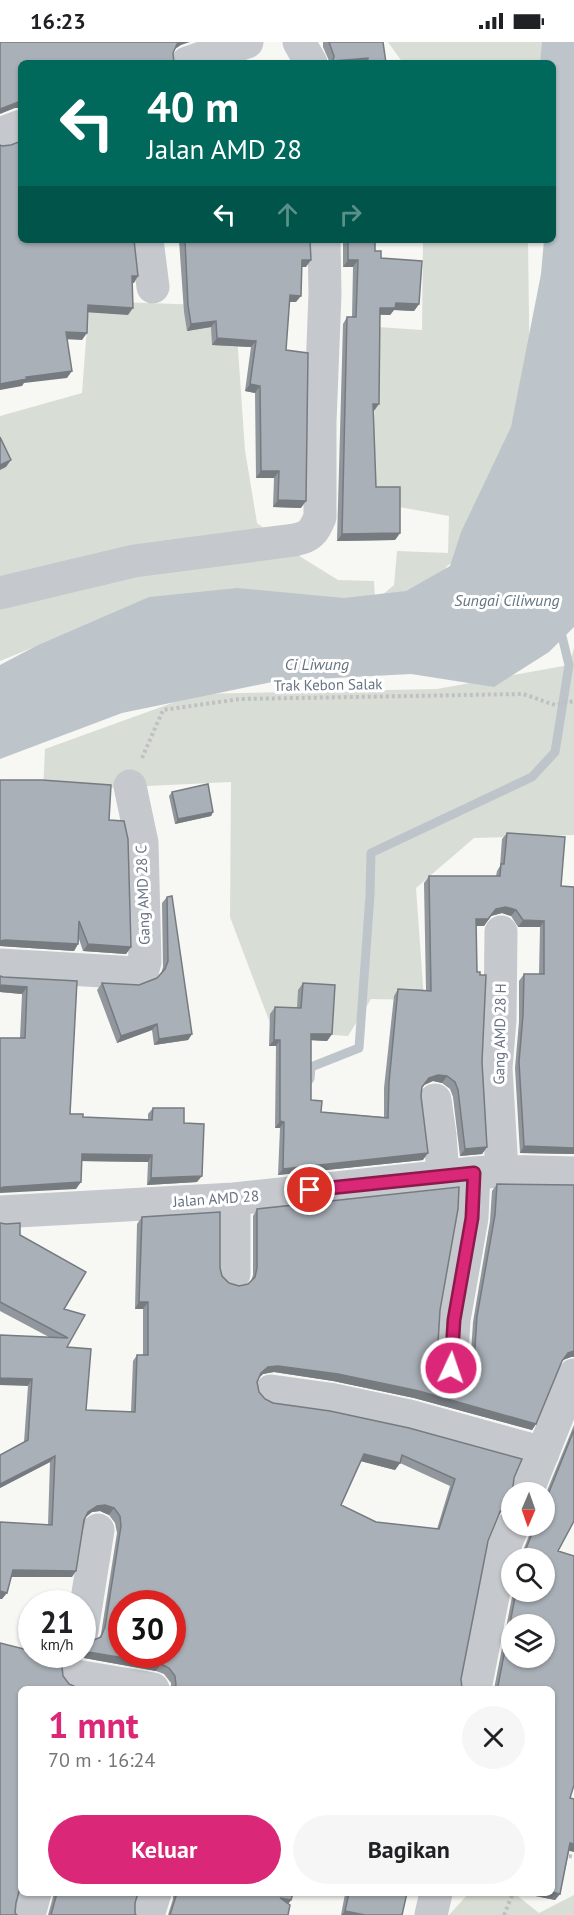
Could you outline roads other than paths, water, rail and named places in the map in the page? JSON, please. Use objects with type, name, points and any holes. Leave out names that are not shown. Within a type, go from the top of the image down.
[{"type":"street","points":[[196,60],[247,42]]},
{"type":"street","points":[[299,42],[309,60]]},
{"type":"street","points":[[0,134],[18,127]]},
{"type":"street","points":[[147,243],[153,287]]},
{"type":"street","points":[[0,593],[134,561],[294,540],[307,537],[315,531],[320,518],[324,243]]},
{"type":"street","name":"Gang AMD 28 C","points":[[0,965],[136,973],[143,969],[145,962],[142,843],[130,786]]},
{"type":"street","name":"Gang AMD 28 H","points":[[473,1173],[496,1068],[500,1020],[501,933]]},
{"type":"street","points":[[435,1100],[440,1135],[473,1173],[472,1218],[454,1320],[451,1368]]},
{"type":"street","name":"Jalan AMD 28","points":[[0,1212],[234,1199],[473,1173],[574,1173]]},
{"type":"street","points":[[234,1199],[234,1274]]},
{"type":"street","points":[[530,1482],[574,1375]]},
{"type":"street","points":[[271,1391],[329,1399],[409,1416],[543,1454]]},
{"type":"street","points":[[88,1590],[98,1530]]},
{"type":"street","points":[[476,1686],[501,1555],[509,1536]]},
{"type":"street","points":[[75,1673],[138,1686]]},
{"type":"street","points":[[29,1915],[35,1896]]},
{"type":"street","points":[[148,1915],[154,1896]]},
{"type":"street","points":[[431,1915],[435,1896]]},
{"type":"water","name":"Sungai Ciliwung","points":[[542,42],[574,42],[574,627],[549,652],[494,687],[411,674],[277,681],[122,713],[0,759],[0,665],[36,646],[149,597],[237,588],[344,598],[406,591],[450,566],[461,532],[511,427],[541,274],[544,243],[556,243],[556,60],[540,60]]},
{"type":"waterway","points":[[310,1079],[311,1067],[359,1048],[371,853],[532,777],[555,752],[569,665],[560,628]]},
{"type":"water label","name":"Ci Liwung","points":[[317,664]]}]
